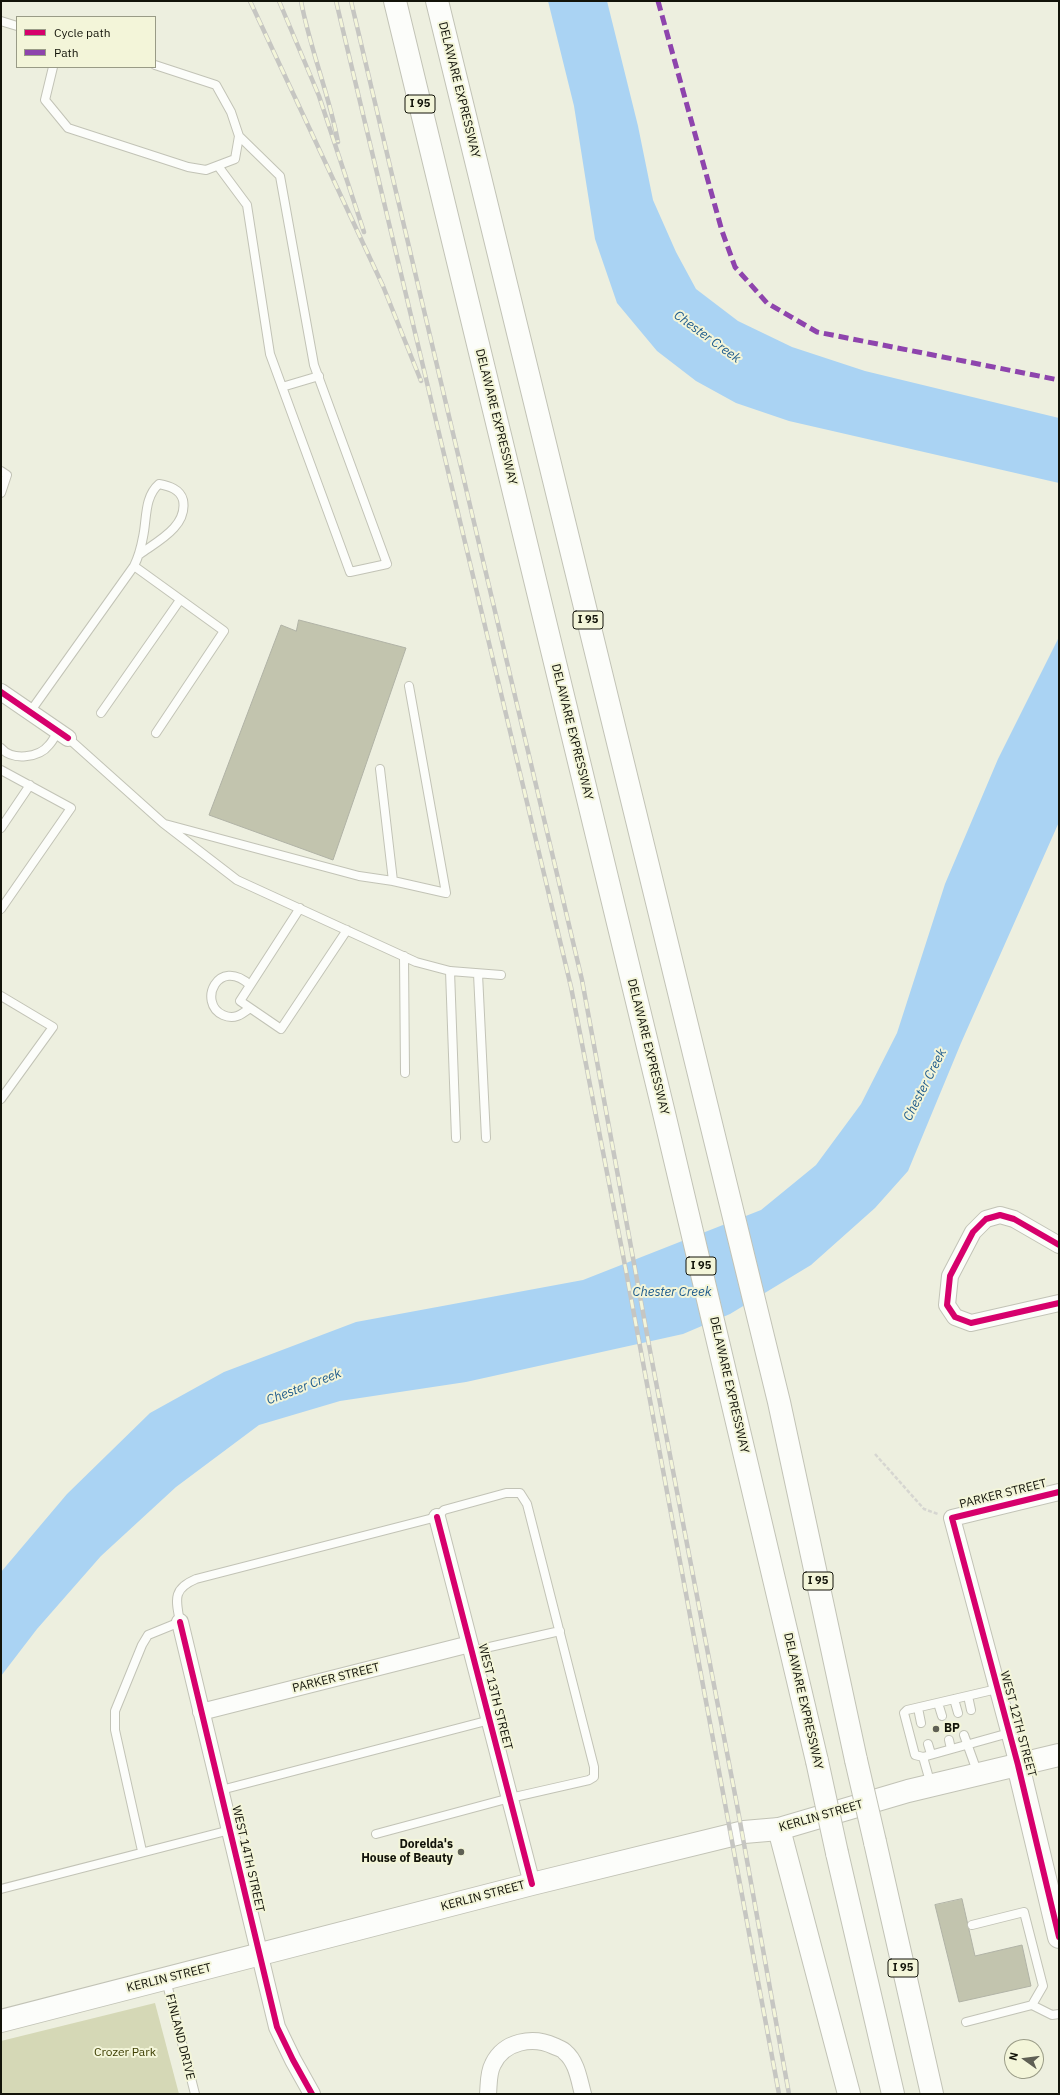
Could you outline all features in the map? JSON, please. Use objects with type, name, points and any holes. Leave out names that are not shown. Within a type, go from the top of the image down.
[{"type":"main road","name":"DELAWARE EXPRESSWAY","points":[[395,1],[738,1424],[893,2094]]},
{"type":"main road","name":"DELAWARE EXPRESSWAY","points":[[437,1],[779,1402],[856,1760],[932,2094]]},
{"type":"main road","points":[[450,1],[474,152]]},
{"type":"main road","name":"KERLIN STREET","points":[[1,2021],[259,1956],[532,1884],[744,1832],[779,1829],[931,1786],[1059,1755]]},
{"type":"main road","name":"WEST 12TH STREET","points":[[1018,1765],[1059,1937]]},
{"type":"main road","points":[[779,1829],[849,2094]]},
{"type":"street","points":[[2,693],[63,735]]},
{"type":"street","points":[[1059,1245],[1014,1218],[1000,1215],[986,1219],[973,1232],[950,1276],[947,1305],[954,1317],[971,1323],[1059,1303]]},
{"type":"street","name":"PARKER STREET","points":[[952,1518],[1059,1492]]},
{"type":"street","name":"WEST 13TH STREET","points":[[437,1517],[532,1884]]},
{"type":"street","name":"WEST 12TH STREET","points":[[952,1518],[1018,1765]]},
{"type":"street","name":"WEST 14TH STREET","points":[[180,1622],[277,2027],[312,2094]]},
{"type":"street","name":"PARKER STREET","points":[[201,1712],[471,1647]]},
{"type":"street","points":[[488,2094],[489,2075],[493,2063],[516,2042],[530,2041],[545,2042],[565,2052],[577,2070],[583,2094]]},
{"type":"lane","points":[[1,21],[16,26]]},
{"type":"lane","points":[[156,65],[216,85],[231,112],[239,136],[280,176],[314,365],[387,564],[350,572],[270,354],[247,205],[218,166]]},
{"type":"lane","points":[[53,68],[45,100],[68,128],[188,167],[206,170],[235,159],[239,136]]},
{"type":"lane","points":[[282,387],[319,376]]},
{"type":"lane","points":[[1,471],[7,475],[1,493]]},
{"type":"lane","points":[[30,712],[134,566],[140,554],[149,500],[153,489],[159,484],[176,489],[182,495],[184,506],[182,517],[174,529],[140,554]]},
{"type":"lane","points":[[134,566],[224,631],[156,733]]},
{"type":"lane","points":[[101,713],[180,600]]},
{"type":"lane","points":[[163,823],[359,876],[393,881],[446,893],[409,686]]},
{"type":"lane","points":[[2,751],[18,756],[35,755],[63,735],[163,823],[238,880],[404,956],[450,971],[501,975]]},
{"type":"lane","points":[[380,769],[393,881]]},
{"type":"lane","points":[[1,770],[70,808],[1,909]]},
{"type":"lane","points":[[1,828],[30,785]]},
{"type":"lane","points":[[300,908],[240,1000],[281,1029],[347,930]]},
{"type":"lane","points":[[404,956],[405,1073]]},
{"type":"lane","points":[[450,971],[456,1138]]},
{"type":"lane","points":[[478,974],[486,1138]]},
{"type":"lane","points":[[250,985],[241,977],[229,975],[218,980],[211,990],[211,1002],[218,1013],[229,1018],[241,1016],[250,1008]]},
{"type":"lane","points":[[1,995],[53,1027],[1,1099]]},
{"type":"lane","points":[[142,1851],[115,1730],[115,1711],[140,1651],[148,1636],[180,1622],[176,1603],[177,1595],[185,1583],[437,1517],[444,1510],[506,1493],[514,1491],[520,1493],[527,1504],[595,1773],[594,1777],[589,1780],[510,1798],[376,1834]]},
{"type":"lane","points":[[471,1647],[560,1631]]},
{"type":"lane","points":[[997,1689],[918,1708],[904,1713],[915,1755],[927,1756],[968,1744],[978,1737],[1009,1733]]},
{"type":"lane","points":[[968,1696],[971,1710]]},
{"type":"lane","points":[[954,1699],[958,1713]]},
{"type":"lane","points":[[938,1703],[942,1716]]},
{"type":"lane","points":[[918,1708],[921,1723]]},
{"type":"lane","points":[[221,1790],[490,1720]]},
{"type":"lane","points":[[964,1735],[978,1774]]},
{"type":"lane","points":[[948,1740],[951,1749]]},
{"type":"lane","points":[[928,1744],[927,1756],[931,1786]]},
{"type":"lane","points":[[1,1888],[142,1851],[230,1830]]},
{"type":"lane","points":[[972,1925],[1024,1912],[1043,1986],[1032,2005]]},
{"type":"lane","name":"FINLAND DRIVE","points":[[166,1979],[195,2094]]},
{"type":"lane","points":[[966,2022],[1032,2005],[1055,2014]]},
{"type":"path","points":[[875,1454],[924,1509],[952,1518]]},
{"type":"green space","name":"Crozer Park","points":[[155,2003],[179,2094],[1,2094],[1,2041]]},
{"type":"water","name":"Chester Creek","points":[[548,1],[607,1],[638,126],[653,200],[676,252],[696,289],[738,321],[792,347],[865,371],[1059,418],[1059,483],[789,421],[736,403],[696,381],[657,351],[617,303],[595,239],[574,106]]},
{"type":"water","name":"Chester Creek","points":[[1059,637],[1059,822],[961,1043],[908,1171],[875,1208],[811,1265],[730,1314],[683,1334],[466,1382],[340,1401],[259,1425],[176,1487],[101,1556],[37,1629],[1,1676],[1,1572],[67,1494],[150,1413],[224,1372],[356,1322],[583,1280],[761,1210],[816,1165],[861,1104],[897,1033],[945,884],[998,759]]},
{"type":"building","points":[[299,620],[406,648],[333,860],[209,815],[281,625],[296,631]]},
{"type":"building","points":[[962,1899],[975,1956],[1022,1945],[1031,1986],[959,2002],[935,1905]]},
{"type":"railway","points":[[250,1],[383,286],[421,381]]},
{"type":"railway","points":[[279,1],[319,96],[364,232]]},
{"type":"railway","points":[[301,1],[309,37],[330,106],[338,142]]},
{"type":"railway","points":[[336,1],[571,987],[623,1255],[779,2094]]},
{"type":"railway","points":[[351,1],[582,980],[651,1356],[737,1805],[789,2094]]},
{"type":"marked path","points":[[658,1],[722,231],[735,267],[767,303],[817,332],[1059,380]]},
{"type":"cycle path","points":[[1,692],[68,738]]},
{"type":"cycle path","points":[[1059,1245],[1014,1219],[1000,1215],[986,1219],[973,1232],[950,1276],[947,1305],[955,1317],[971,1323],[1059,1303]]},
{"type":"cycle path","points":[[1059,1492],[952,1518],[1018,1765],[1059,1937]]},
{"type":"cycle path","points":[[437,1517],[532,1884]]},
{"type":"cycle path","points":[[180,1622],[277,2027],[312,2094]]},
{"type":"place","name":"BP","points":[[936,1729]]},
{"type":"place","name":"Dorelda's House of Beauty","points":[[461,1852]]}]
